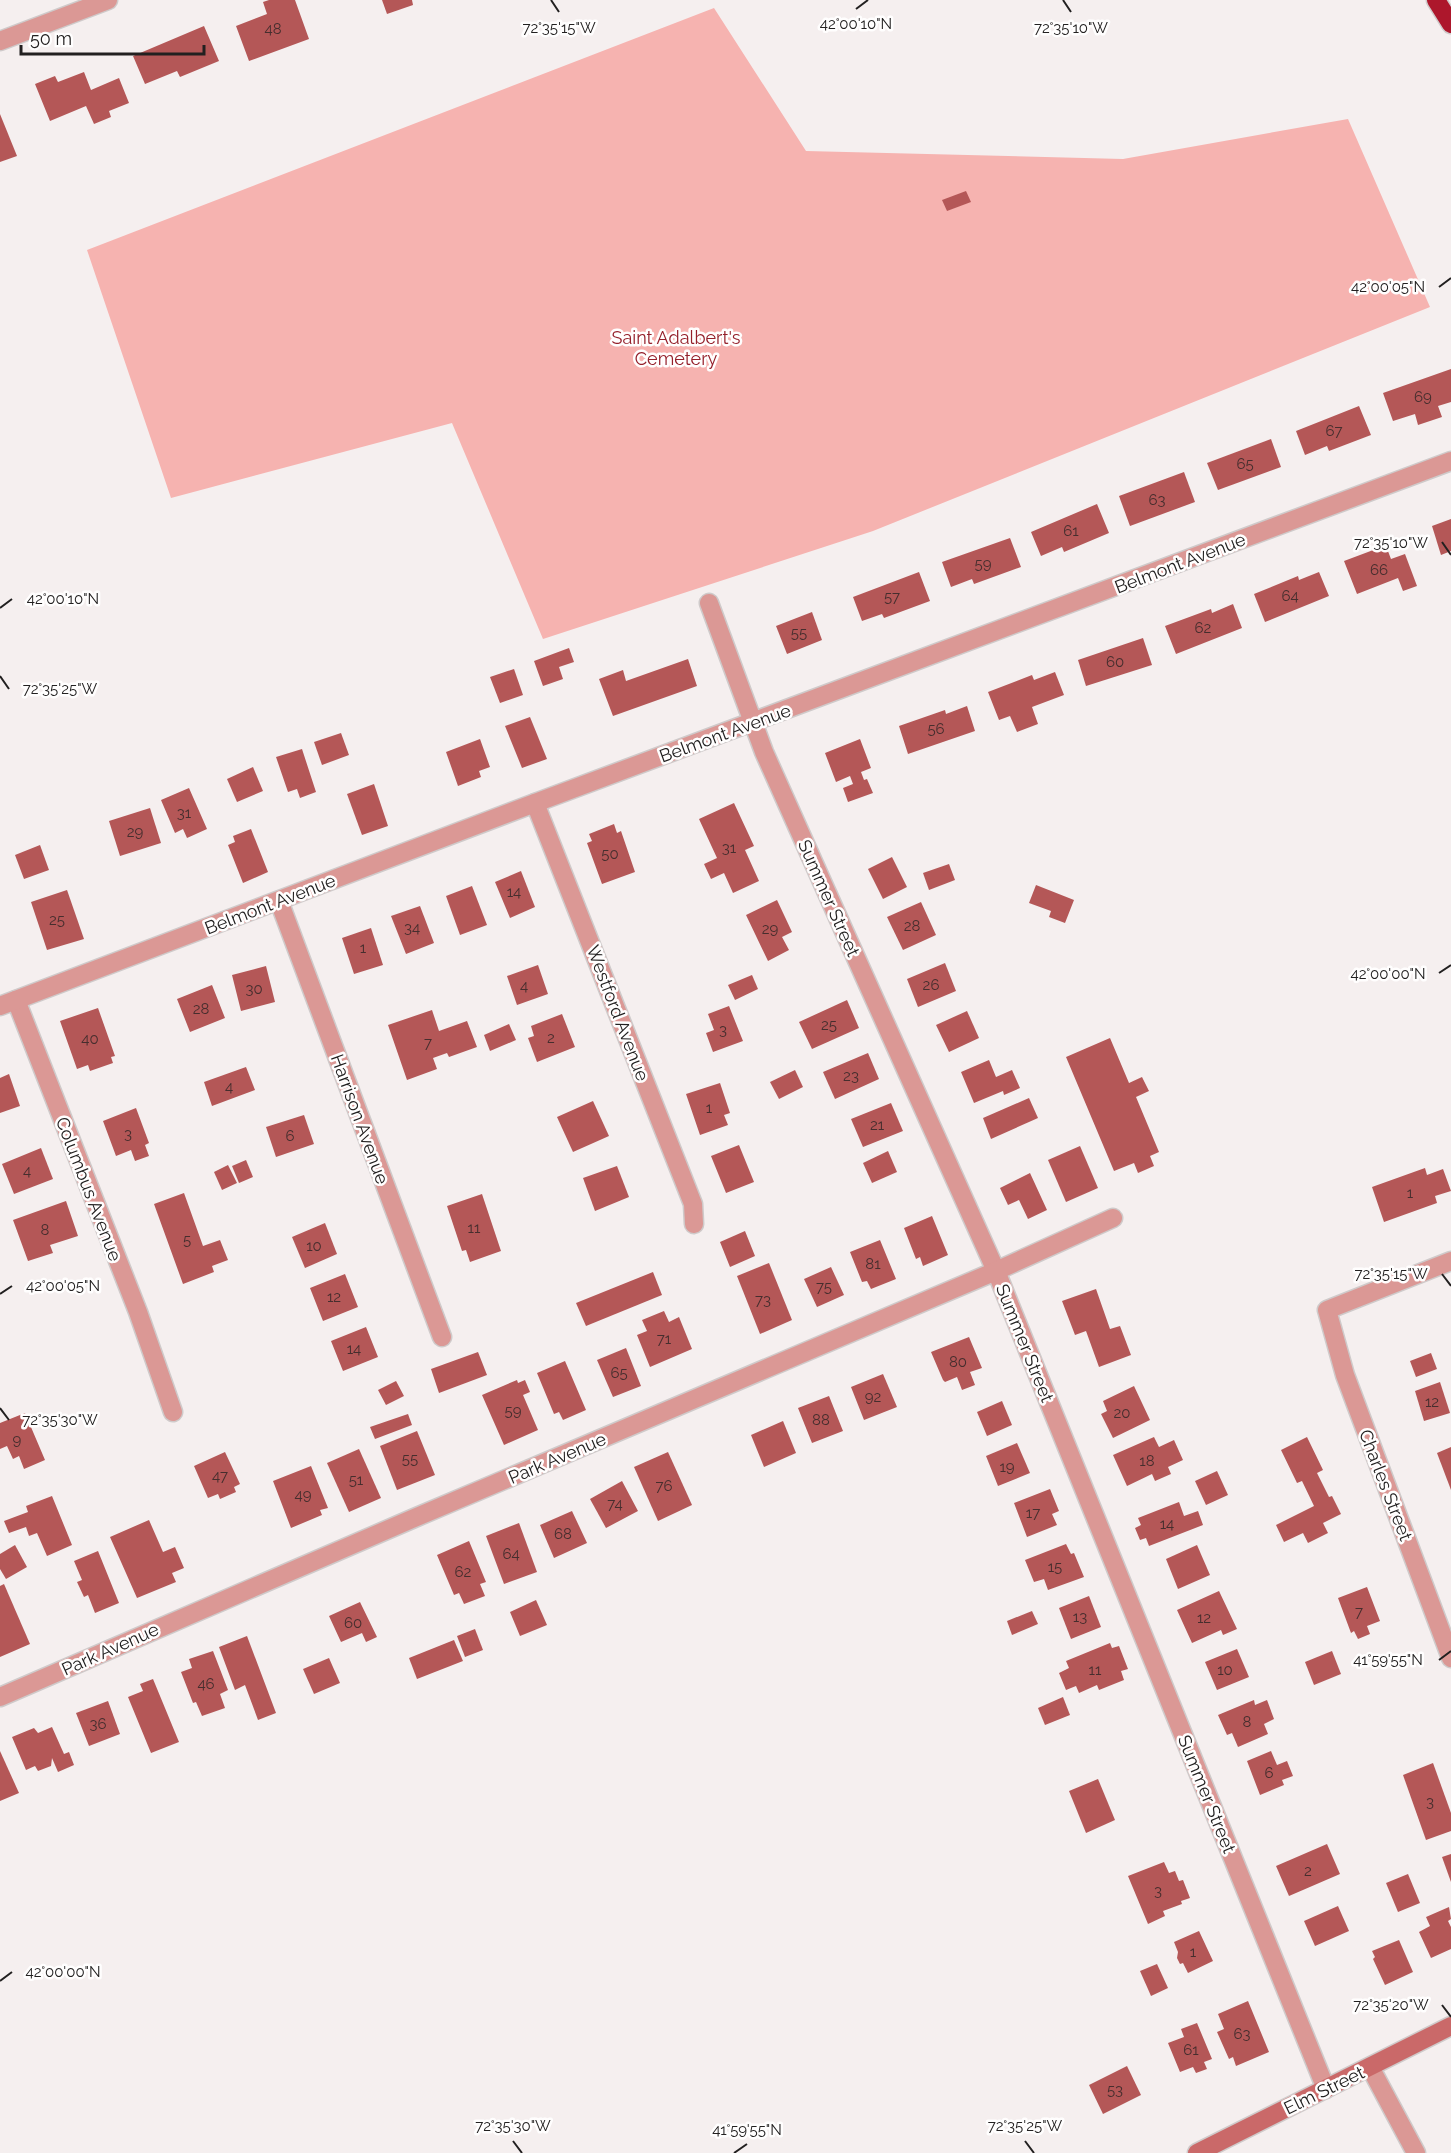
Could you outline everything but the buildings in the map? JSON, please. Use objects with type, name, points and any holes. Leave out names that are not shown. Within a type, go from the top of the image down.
[{"type":"highway","points":[[1436,0],[1451,24]]},
{"type":"main road","name":"Elm Street","points":[[1197,2153],[1451,2026]]},
{"type":"street","points":[[0,40],[108,0]]},
{"type":"street","name":"Belmont Avenue","points":[[8,1003],[535,803],[1451,461]]},
{"type":"street","name":"Summer Street","points":[[709,603],[764,752],[996,1271],[1326,2089]]},
{"type":"street","name":"Westford Avenue","points":[[535,803],[693,1204],[694,1224]]},
{"type":"street","name":"Harrison Avenue","points":[[279,901],[441,1337]]},
{"type":"street","name":"Columbus Avenue","points":[[8,1003],[138,1311],[173,1412]]},
{"type":"street","name":"Park Avenue","points":[[0,1697],[996,1271],[1113,1218]]},
{"type":"street","name":"Charles Street","points":[[1451,1261],[1327,1310],[1345,1375],[1451,1658]]},
{"type":"street","points":[[1371,2067],[1416,2153]]},
{"type":"green space","name":"Saint Adalbert's Cemetery","points":[[714,8],[806,151],[1123,159],[1348,119],[1430,307],[873,531],[543,639],[452,423],[171,498],[87,250]]}]
